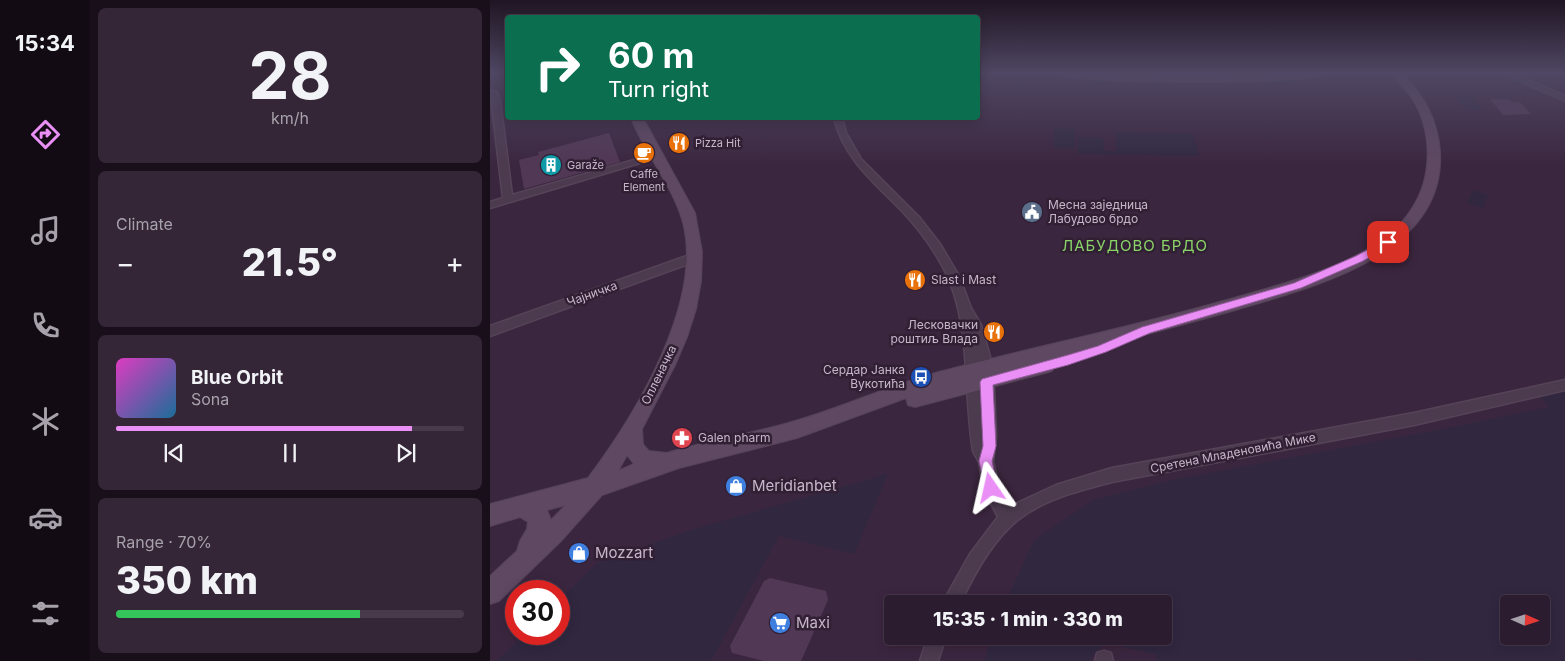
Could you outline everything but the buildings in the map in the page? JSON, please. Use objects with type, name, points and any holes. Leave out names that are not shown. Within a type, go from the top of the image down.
[{"type":"street","points":[[496,104],[508,200]]},
{"type":"street","points":[[1413,104],[1424,114]]},
{"type":"street","points":[[623,479],[676,459],[777,435],[850,412],[884,407],[979,377],[1102,349],[1146,330],[1298,285],[1336,270],[1388,242],[1421,206],[1433,179],[1435,165],[1431,132],[1421,104]]},
{"type":"street","name":"Опленачка","points":[[490,592],[580,506],[595,486],[632,430],[660,379],[675,344],[689,299],[695,257],[692,226],[638,120]]},
{"type":"street","points":[[838,120],[840,131],[849,149],[862,166],[915,220],[939,251],[954,278],[966,310],[979,377],[978,439],[980,451],[986,461],[991,488],[1007,519]]},
{"type":"street","points":[[490,205],[658,156]]},
{"type":"street","name":"Чајничка","points":[[490,331],[695,257]]},
{"type":"street","name":"Сретена Младеновића Мике","points":[[956,595],[968,572],[1007,519],[1034,503],[1098,479],[1414,419],[1565,385]]},
{"type":"street","points":[[632,430],[634,450],[640,458],[653,461],[676,459]]},
{"type":"street","points":[[490,515],[623,479],[641,478],[677,471],[728,455],[777,435]]},
{"type":"street","points":[[519,565],[532,544],[541,524],[538,515],[521,507]]},
{"type":"street","points":[[929,661],[934,645]]},
{"type":"shaded area","points":[[1461,104],[1478,104],[1484,111],[1466,110]]},
{"type":"shaded area","points":[[1054,128],[1075,129],[1075,148],[1054,148]]},
{"type":"shaded area","points":[[1115,132],[1193,133],[1199,156],[1078,154],[1078,137],[1103,138],[1104,151],[1117,151]]},
{"type":"shaded area","points":[[1473,190],[1488,195],[1483,208],[1467,203]]},
{"type":"shaded area","points":[[1565,391],[1565,661],[1426,661],[1410,659],[1408,661],[1157,661],[1156,655],[1116,645],[1172,645],[1172,595],[1009,595],[1034,540],[1093,500],[1172,480],[1549,407],[1541,397]]},
{"type":"shaded area","points":[[888,474],[854,554],[779,536],[711,661],[497,661],[513,645],[570,645],[570,589],[597,563],[691,530]]},
{"type":"shaded area","points":[[990,645],[1102,645],[1090,661],[984,661]]},
{"type":"place","name":"Pizza Hit","points":[[679,143]]},
{"type":"place","name":"Caffe Element","points":[[644,153]]},
{"type":"place","name":"Garaže","points":[[551,165]]},
{"type":"place","name":"Месна заједница Лабудово брдо","points":[[1032,212]]},
{"type":"place","name":"Slast i Mast","points":[[915,280]]},
{"type":"place","name":"Лесковачки роштиљ Влада","points":[[994,332]]},
{"type":"place","name":"Сердар Јанка Вукотића","points":[[921,377]]},
{"type":"place","name":"Galen pharm","points":[[682,438]]},
{"type":"place","name":"Meridianbet","points":[[736,486]]},
{"type":"place","name":"Mozzart","points":[[579,553]]},
{"type":"place","name":"Maxi","points":[[780,623]]},
{"type":"district","name":"ЛАБУДОВО БРДО","points":[[1135,246]]},
{"type":"route","points":[[991,488],[986,461],[990,446],[987,382],[1068,360],[1102,349],[1146,330],[1298,285],[1360,259],[1388,242]]}]
